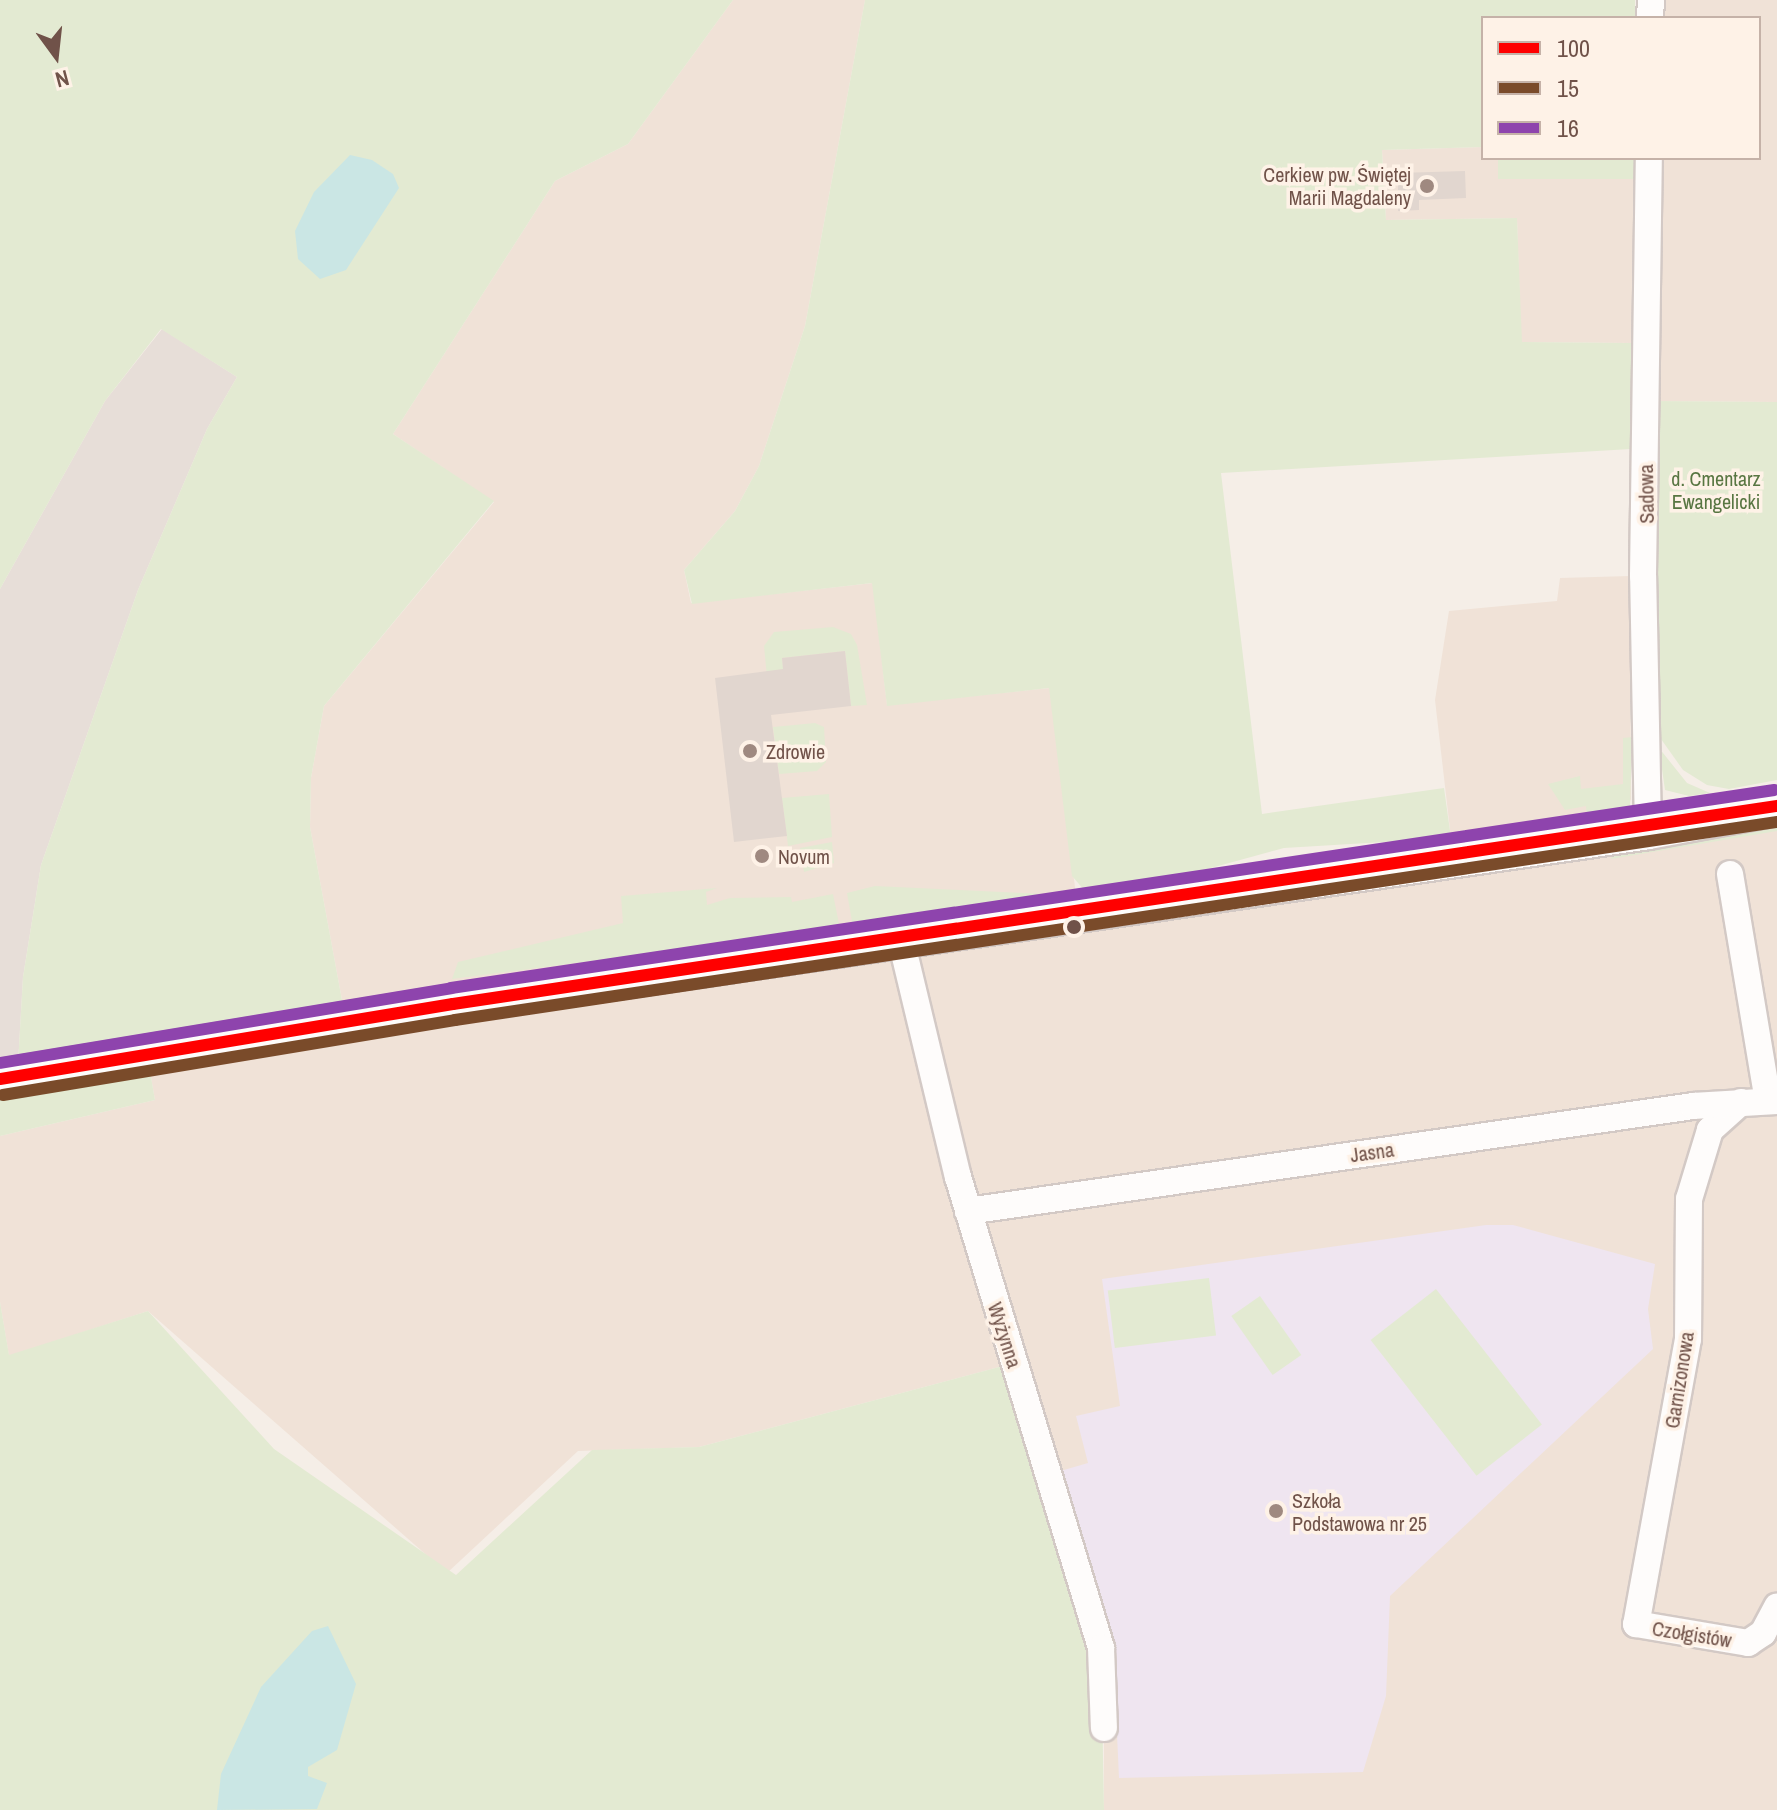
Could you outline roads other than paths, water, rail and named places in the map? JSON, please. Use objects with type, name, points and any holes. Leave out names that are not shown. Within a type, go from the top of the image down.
[{"type":"street","name":"Sadowa","points":[[1648,830],[1643,576],[1649,160]]},
{"type":"street","points":[[0,1079],[392,1013],[1648,830],[1777,806]]},
{"type":"street","points":[[1730,874],[1772,1101]]},
{"type":"street","name":"Wyżynna","points":[[901,940],[968,1211],[1101,1648],[1104,1728]]},
{"type":"street","name":"Jasna","points":[[968,1211],[1741,1102],[1772,1101]]},
{"type":"street","name":"Garnizonowa","points":[[1636,1624],[1688,1339],[1689,1199],[1710,1130],[1741,1102]]},
{"type":"street","name":"Czołgistów","points":[[1636,1624],[1748,1643],[1763,1633],[1777,1607]]},
{"type":"water","points":[[350,155],[372,160],[393,174],[399,188],[346,270],[320,279],[298,259],[295,231],[314,192]]},
{"type":"water","points":[[328,1626],[356,1684],[337,1750],[308,1767],[308,1776],[327,1783],[317,1809],[217,1810],[221,1774],[261,1687],[312,1631]]},
{"type":"place","name":"Cerkiew pw. Świętej Marii Magdaleny","points":[[1427,186]]},
{"type":"place","name":"Zdrowie","points":[[750,751]]},
{"type":"place","name":"Novum","points":[[762,856]]},
{"type":"place","name":"Szkoła Podstawowa nr 25","points":[[1276,1511]]},
{"type":"park label","name":"d. Cmentarz Ewangelicki","points":[[1716,490]]}]
